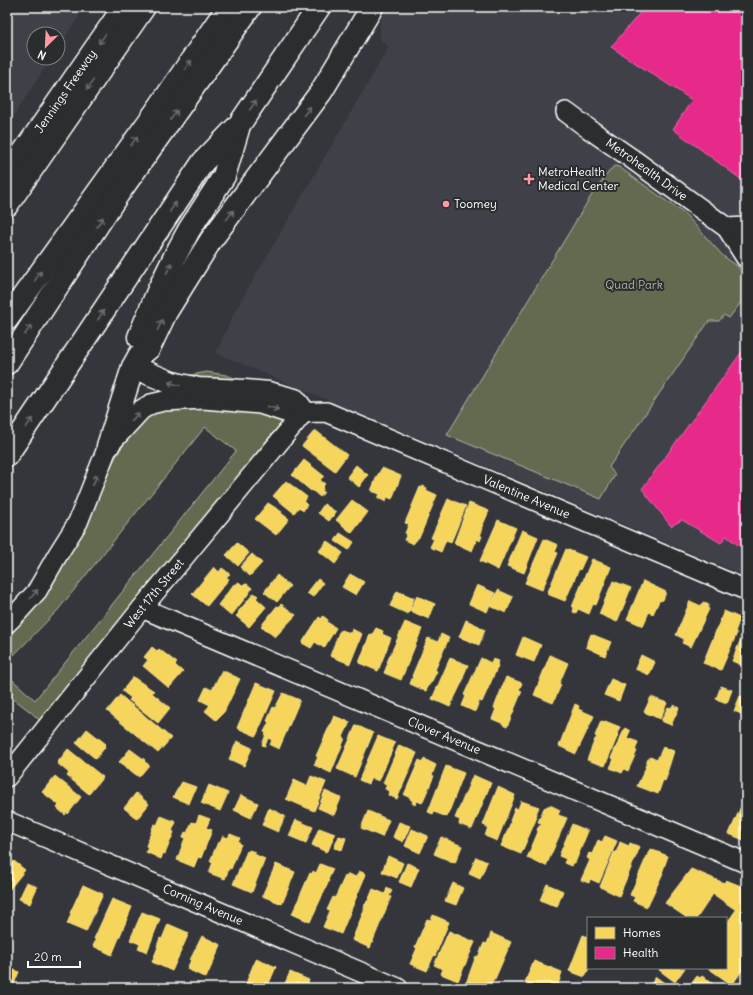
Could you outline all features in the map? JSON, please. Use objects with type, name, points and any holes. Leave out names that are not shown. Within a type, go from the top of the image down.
[{"type":"highway","name":"Jennings Freeway","points":[[7,176],[124,7]]},
{"type":"highway","points":[[7,205],[144,7]]},
{"type":"highway","points":[[7,319],[158,109],[228,7]]},
{"type":"highway","points":[[7,363],[118,194],[250,7]]},
{"type":"highway","points":[[7,455],[203,162],[239,125],[319,7]]},
{"type":"highway","points":[[136,362],[149,348],[166,312],[211,240],[321,92],[372,7]]},
{"type":"highway","points":[[7,185],[77,103]]},
{"type":"highway","points":[[7,162],[55,106]]},
{"type":"highway","points":[[108,446],[136,362],[138,340],[159,289],[175,256],[189,230],[224,176],[239,125]]},
{"type":"highway","points":[[136,362],[172,383],[198,389],[245,390],[269,393],[295,400],[304,412]]},
{"type":"street","name":"Metrohealth Drive","points":[[566,112],[726,228],[746,258]]},
{"type":"street","points":[[726,228],[746,227]]},
{"type":"street","name":"Valentine Avenue","points":[[108,446],[141,410],[151,404],[164,401],[204,399],[260,404],[288,413],[326,412],[746,590]]},
{"type":"street","name":"West 17th Street","points":[[7,777],[142,608],[304,412]]},
{"type":"street","points":[[7,623],[37,590],[78,522],[108,446]]},
{"type":"street","name":"Clover Avenue","points":[[142,608],[746,863]]},
{"type":"street","name":"Corning Avenue","points":[[7,821],[398,988]]},
{"type":"shaded area","points":[[7,7],[85,7],[66,36],[66,26],[26,26],[26,66],[46,66],[7,126]]},
{"type":"shaded area","name":"MetroHealth Medical Center","points":[[388,7],[746,7],[746,576],[216,353],[235,311],[389,47],[382,42],[380,36],[381,19]]},
{"type":"green space","name":"Quad Park","points":[[615,166],[619,167],[686,215],[723,256],[736,265],[746,277],[746,296],[729,318],[724,315],[719,321],[709,321],[609,467],[615,475],[601,499],[447,435],[591,196],[611,169]]},
{"type":"green space","points":[[207,372],[226,375],[310,405],[47,728],[32,713],[7,694],[7,675],[35,700],[236,451],[205,427],[58,610],[7,662],[7,622],[94,495],[120,450],[149,407],[159,395],[175,382],[191,375]]},
{"type":"building: Homes","points":[[315,430],[347,455],[335,471],[302,446]]},
{"type":"building: Homes","points":[[304,460],[324,476],[320,480],[325,484],[322,487],[322,491],[324,492],[320,497],[292,475]]},
{"type":"building: Homes","points":[[356,465],[368,475],[359,487],[347,477]]},
{"type":"building: Homes","points":[[382,468],[401,476],[392,499],[387,497],[386,502],[378,498],[380,494],[371,491]]},
{"type":"building: Homes","points":[[286,481],[307,497],[304,502],[307,505],[303,511],[299,507],[294,513],[273,496]]},
{"type":"building: Homes","points":[[423,486],[427,488],[426,490],[437,495],[420,536],[413,544],[404,540],[409,524],[405,523],[420,487],[422,488]]},
{"type":"building: Homes","points":[[448,499],[466,506],[451,542],[446,540],[441,552],[430,547],[434,539],[431,538]]},
{"type":"building: Homes","points":[[352,500],[368,512],[352,533],[336,520]]},
{"type":"building: Homes","points":[[268,503],[282,512],[281,513],[289,519],[276,535],[255,519]]},
{"type":"building: Homes","points":[[469,503],[489,511],[482,527],[480,536],[482,536],[480,541],[477,539],[472,551],[454,543]]},
{"type":"building: Homes","points":[[324,504],[336,512],[329,521],[318,513]]},
{"type":"building: Homes","points":[[498,520],[516,528],[498,570],[480,561]]},
{"type":"building: Homes","points":[[522,530],[538,537],[524,573],[507,566]]},
{"type":"building: Homes","points":[[340,533],[354,542],[349,550],[335,541]]},
{"type":"building: Homes","points":[[544,539],[558,545],[555,552],[558,553],[542,590],[525,583]]},
{"type":"building: Homes","points":[[327,541],[343,553],[335,564],[319,551]]},
{"type":"building: Homes","points":[[237,543],[249,553],[238,566],[226,555]]},
{"type":"building: Homes","points":[[566,549],[586,557],[565,601],[547,594]]},
{"type":"building: Homes","points":[[252,554],[262,563],[250,576],[240,567]]},
{"type":"building: Homes","points":[[592,559],[611,567],[596,605],[593,604],[589,614],[578,609],[576,613],[573,612],[574,608],[572,607]]},
{"type":"building: Homes","points":[[214,567],[219,572],[222,568],[230,574],[226,577],[229,579],[207,606],[192,594]]},
{"type":"building: Homes","points":[[350,574],[364,582],[356,595],[342,587]]},
{"type":"building: Homes","points":[[277,575],[290,586],[277,602],[264,592]]},
{"type":"building: Homes","points":[[318,579],[323,583],[313,597],[307,593]]},
{"type":"building: Homes","points":[[613,581],[631,588],[617,622],[599,614]]},
{"type":"building: Homes","points":[[643,581],[666,592],[663,600],[659,601],[653,614],[649,612],[643,626],[627,619]]},
{"type":"building: Homes","points":[[239,582],[242,585],[247,584],[252,588],[231,616],[218,605],[234,584],[235,585]]},
{"type":"building: Homes","points":[[477,585],[495,593],[487,612],[469,604]]},
{"type":"building: Homes","points":[[498,590],[513,597],[506,613],[490,606]]},
{"type":"building: Homes","points":[[397,591],[414,598],[408,614],[390,606]]},
{"type":"building: Homes","points":[[254,593],[258,596],[256,598],[266,607],[249,627],[236,616]]},
{"type":"building: Homes","points":[[417,596],[435,604],[429,619],[410,611]]},
{"type":"building: Homes","points":[[690,601],[701,606],[703,602],[709,605],[707,608],[709,609],[691,647],[682,643],[684,639],[676,635]]},
{"type":"building: Homes","points":[[281,604],[296,615],[275,637],[261,626],[277,606],[279,607]]},
{"type":"building: Homes","points":[[724,611],[740,618],[735,632],[737,633],[721,670],[703,663]]},
{"type":"building: Homes","points":[[323,616],[328,620],[327,622],[336,628],[324,648],[315,642],[311,648],[302,643],[319,617],[322,619]]},
{"type":"building: Homes","points":[[466,620],[485,630],[479,645],[459,637]]},
{"type":"building: Homes","points":[[405,622],[422,629],[401,680],[384,673],[388,663],[387,662]]},
{"type":"building: Homes","points":[[746,626],[746,667],[732,661]]},
{"type":"building: Homes","points":[[376,628],[383,631],[382,634],[391,638],[378,671],[359,663],[370,634],[372,635]]},
{"type":"building: Homes","points":[[352,629],[362,634],[350,664],[330,656],[339,632],[341,630],[351,633]]},
{"type":"building: Homes","points":[[441,634],[449,638],[435,670],[437,671],[426,691],[410,684],[412,676],[428,638],[438,642]]},
{"type":"building: Homes","points":[[591,634],[611,642],[605,656],[586,647]]},
{"type":"building: Homes","points":[[523,637],[541,645],[534,662],[516,655]]},
{"type":"building: Homes","points":[[152,647],[157,651],[159,649],[177,663],[175,665],[183,672],[169,688],[143,666],[148,660],[144,657]]},
{"type":"building: Homes","points":[[550,655],[568,663],[553,703],[534,695]]},
{"type":"building: Homes","points":[[641,655],[655,662],[649,675],[635,669]]},
{"type":"building: Homes","points":[[450,658],[468,665],[463,677],[464,678],[450,707],[432,699]]},
{"type":"building: Homes","points":[[481,658],[491,663],[493,659],[499,661],[482,702],[479,701],[475,712],[462,706],[466,696],[464,695]]},
{"type":"building: Homes","points":[[222,670],[240,679],[224,712],[216,720],[205,711],[210,705],[200,700],[206,687],[212,690]]},
{"type":"building: Homes","points":[[133,677],[154,691],[152,693],[170,708],[158,723],[129,700],[131,698],[122,691]]},
{"type":"building: Homes","points":[[506,677],[522,683],[519,690],[522,691],[507,727],[503,725],[504,724],[492,719],[496,709],[494,708]]},
{"type":"building: Homes","points":[[611,679],[625,685],[619,701],[604,695]]},
{"type":"building: Homes","points":[[256,683],[276,691],[256,736],[237,728]]},
{"type":"building: Homes","points":[[721,686],[732,690],[727,703],[716,699]]},
{"type":"building: Homes","points":[[283,693],[300,700],[279,749],[270,745],[272,740],[268,738],[265,746],[262,745],[266,733],[264,732],[269,722],[267,721],[273,707],[275,708]]},
{"type":"building: Homes","points":[[120,695],[171,738],[158,753],[107,711]]},
{"type":"building: Homes","points":[[740,696],[746,698],[746,716],[734,711]]},
{"type":"building: Homes","points":[[651,697],[667,703],[660,719],[644,712]]},
{"type":"building: Homes","points":[[575,704],[579,706],[578,709],[594,716],[576,754],[559,746]]},
{"type":"building: Homes","points":[[673,705],[679,708],[671,725],[661,721],[668,707],[671,708]]},
{"type":"building: Homes","points":[[334,716],[350,722],[343,737],[345,738],[331,773],[314,765],[318,757],[316,756]]},
{"type":"building: Homes","points":[[601,721],[605,721],[620,727],[605,766],[587,760],[597,737],[595,736]]},
{"type":"building: Homes","points":[[356,725],[373,733],[355,777],[337,769]]},
{"type":"building: Homes","points":[[625,728],[630,731],[627,738],[638,742],[635,751],[637,751],[628,771],[624,769],[622,773],[610,768],[614,759],[611,758]]},
{"type":"building: Homes","points":[[87,729],[106,744],[96,759],[76,743]]},
{"type":"building: Homes","points":[[378,736],[395,743],[379,781],[371,778],[368,784],[359,780]]},
{"type":"building: Homes","points":[[237,741],[252,748],[244,766],[229,759]]},
{"type":"building: Homes","points":[[399,745],[417,753],[397,799],[388,795],[389,791],[385,789],[387,784],[383,783]]},
{"type":"building: Homes","points":[[663,747],[674,751],[668,773],[665,781],[663,780],[658,794],[637,786],[648,759],[650,757],[657,760]]},
{"type":"building: Homes","points":[[68,749],[103,777],[89,794],[67,776],[69,773],[57,763]]},
{"type":"building: Homes","points":[[130,749],[145,760],[144,761],[149,765],[139,777],[119,762]]},
{"type":"building: Homes","points":[[424,759],[436,765],[432,775],[434,776],[422,803],[417,801],[415,805],[412,803],[413,801],[410,799],[411,798],[404,795],[419,760],[423,762]]},
{"type":"building: Homes","points":[[446,766],[464,773],[447,817],[434,812],[433,814],[428,812]]},
{"type":"building: Homes","points":[[473,775],[491,783],[472,829],[459,824],[460,820],[455,818]]},
{"type":"building: Homes","points":[[55,776],[81,797],[68,814],[67,812],[65,815],[57,808],[59,805],[42,792]]},
{"type":"building: Homes","points":[[311,776],[326,782],[314,811],[286,799],[294,780],[307,786]]},
{"type":"building: Homes","points":[[182,782],[196,787],[189,804],[173,797]]},
{"type":"building: Homes","points":[[209,785],[228,793],[220,811],[201,803]]},
{"type":"building: Homes","points":[[498,787],[515,795],[497,841],[485,836],[488,827],[483,825]]},
{"type":"building: Homes","points":[[325,791],[341,798],[334,815],[318,808]]},
{"type":"building: Homes","points":[[136,793],[149,804],[137,819],[124,808]]},
{"type":"building: Homes","points":[[241,795],[258,803],[251,818],[234,810]]},
{"type":"building: Homes","points":[[746,795],[746,841],[729,834]]},
{"type":"building: Homes","points":[[521,801],[539,807],[535,816],[537,817],[521,854],[501,846],[515,808],[518,809]]},
{"type":"building: Homes","points":[[550,805],[560,810],[558,815],[567,818],[546,866],[527,858],[538,832],[537,829],[542,823],[538,822],[544,808]]},
{"type":"building: Homes","points":[[269,808],[285,816],[278,832],[262,825]]},
{"type":"building: Homes","points":[[368,811],[389,820],[382,837],[361,828]]},
{"type":"building: Homes","points":[[199,815],[210,819],[206,828],[212,830],[201,858],[198,857],[194,867],[177,860],[185,838],[183,837],[185,832],[187,833],[192,822],[196,823]]},
{"type":"building: Homes","points":[[161,816],[176,822],[172,831],[174,832],[165,854],[163,853],[161,859],[146,852],[148,847],[146,846],[154,824],[157,825]]},
{"type":"building: Homes","points":[[296,820],[313,827],[306,843],[289,836]]},
{"type":"building: Homes","points":[[399,822],[410,826],[403,842],[393,837]]},
{"type":"building: Homes","points":[[572,824],[588,831],[575,863],[573,862],[571,866],[564,863],[566,859],[559,856]]},
{"type":"building: Homes","points":[[319,828],[335,834],[328,851],[326,852],[312,845]]},
{"type":"building: Homes","points":[[412,829],[428,836],[420,853],[405,846]]},
{"type":"building: Homes","points":[[230,834],[240,838],[238,842],[241,844],[231,869],[229,868],[225,879],[209,873],[213,862],[210,861],[218,842],[220,843],[223,836],[228,838]]},
{"type":"building: Homes","points":[[339,836],[346,838],[342,850],[334,848]]},
{"type":"building: Homes","points":[[605,836],[617,841],[599,883],[590,879],[589,883],[581,880],[590,860],[587,858],[589,853],[592,854],[598,840],[602,842]]},
{"type":"building: Homes","points":[[441,837],[462,846],[455,863],[434,854]]},
{"type":"building: Homes","points":[[620,842],[629,846],[630,843],[640,847],[619,896],[600,887],[614,852],[616,853]]},
{"type":"building: Homes","points":[[650,849],[668,856],[663,873],[647,907],[633,901],[635,897],[630,895]]},
{"type":"building: Homes","points":[[249,850],[265,859],[252,892],[233,884],[247,851],[249,852]]},
{"type":"building: Homes","points":[[388,856],[403,863],[397,878],[382,872]]},
{"type":"building: Homes","points":[[476,857],[487,862],[480,879],[469,874]]},
{"type":"building: Homes","points":[[7,860],[11,864],[14,861],[25,870],[8,891],[7,890]]},
{"type":"building: Homes","points":[[407,863],[419,868],[411,887],[399,882]]},
{"type":"building: Homes","points":[[276,864],[295,872],[282,904],[262,896]]},
{"type":"building: Homes","points":[[320,864],[333,869],[310,922],[292,914],[310,873],[312,874],[313,871],[316,873]]},
{"type":"building: Homes","points":[[691,869],[724,883],[726,880],[746,888],[746,965],[732,985],[709,969],[727,969],[727,923],[736,910],[713,894],[698,917],[686,917],[665,903]]},
{"type":"building: Homes","points":[[359,871],[366,874],[341,934],[323,927],[330,911],[327,910],[333,897],[335,898],[345,876],[347,877],[348,874],[356,877]]},
{"type":"building: Homes","points":[[27,882],[37,887],[30,904],[19,899]]},
{"type":"building: Homes","points":[[453,883],[463,888],[456,905],[445,901]]},
{"type":"building: Homes","points":[[547,884],[563,891],[557,907],[540,900]]},
{"type":"building: Homes","points":[[83,885],[103,894],[86,932],[67,924],[71,914],[70,913]]},
{"type":"building: Homes","points":[[387,888],[392,891],[389,896],[391,897],[370,948],[352,940],[373,889],[385,894]]},
{"type":"building: Homes","points":[[112,899],[132,907],[112,955],[93,946],[96,940],[94,939]]},
{"type":"building: Homes","points":[[142,912],[160,919],[147,952],[138,948],[140,944],[130,940]]},
{"type":"building: Homes","points":[[433,915],[449,922],[427,971],[410,964],[417,948],[415,947],[427,919],[431,920]]},
{"type":"building: Homes","points":[[168,924],[189,933],[172,971],[152,962],[160,938],[162,939]]},
{"type":"building: Homes","points":[[449,931],[475,942],[458,981],[441,974],[443,969],[434,965]]},
{"type":"building: Homes","points":[[491,933],[511,942],[495,979],[490,988],[470,988],[465,986],[476,956],[478,957],[484,943],[487,944]]},
{"type":"building: Homes","points":[[583,935],[587,937],[587,969],[589,969],[585,977],[569,971]]},
{"type":"building: Homes","points":[[202,936],[221,945],[206,978],[187,969]]},
{"type":"building: Homes","points":[[256,958],[276,967],[267,988],[244,988]]},
{"type":"building: Homes","points":[[534,961],[562,972],[557,988],[534,988],[535,986],[525,982]]},
{"type":"building: Homes","points":[[7,967],[19,972],[13,986],[7,983]]},
{"type":"building: Homes","points":[[660,969],[684,969],[675,982],[659,970]]},
{"type":"building: Homes","points":[[290,972],[309,980],[306,988],[283,988]]},
{"type":"building: Homes","points":[[697,976],[700,978],[702,976],[719,988],[691,988],[693,985],[692,983]]},
{"type":"building: Homes","points":[[656,977],[670,987],[648,988]]},
{"type":"building: Health","points":[[645,7],[746,7],[746,183],[673,129],[692,100],[611,47]]},
{"type":"building: Health","points":[[746,346],[746,551],[726,536],[721,543],[682,520],[671,526],[642,489]]},
{"type":"place","name":"MetroHealth Medical Center","points":[[529,179]]},
{"type":"place","name":"Toomey","points":[[446,204]]}]
